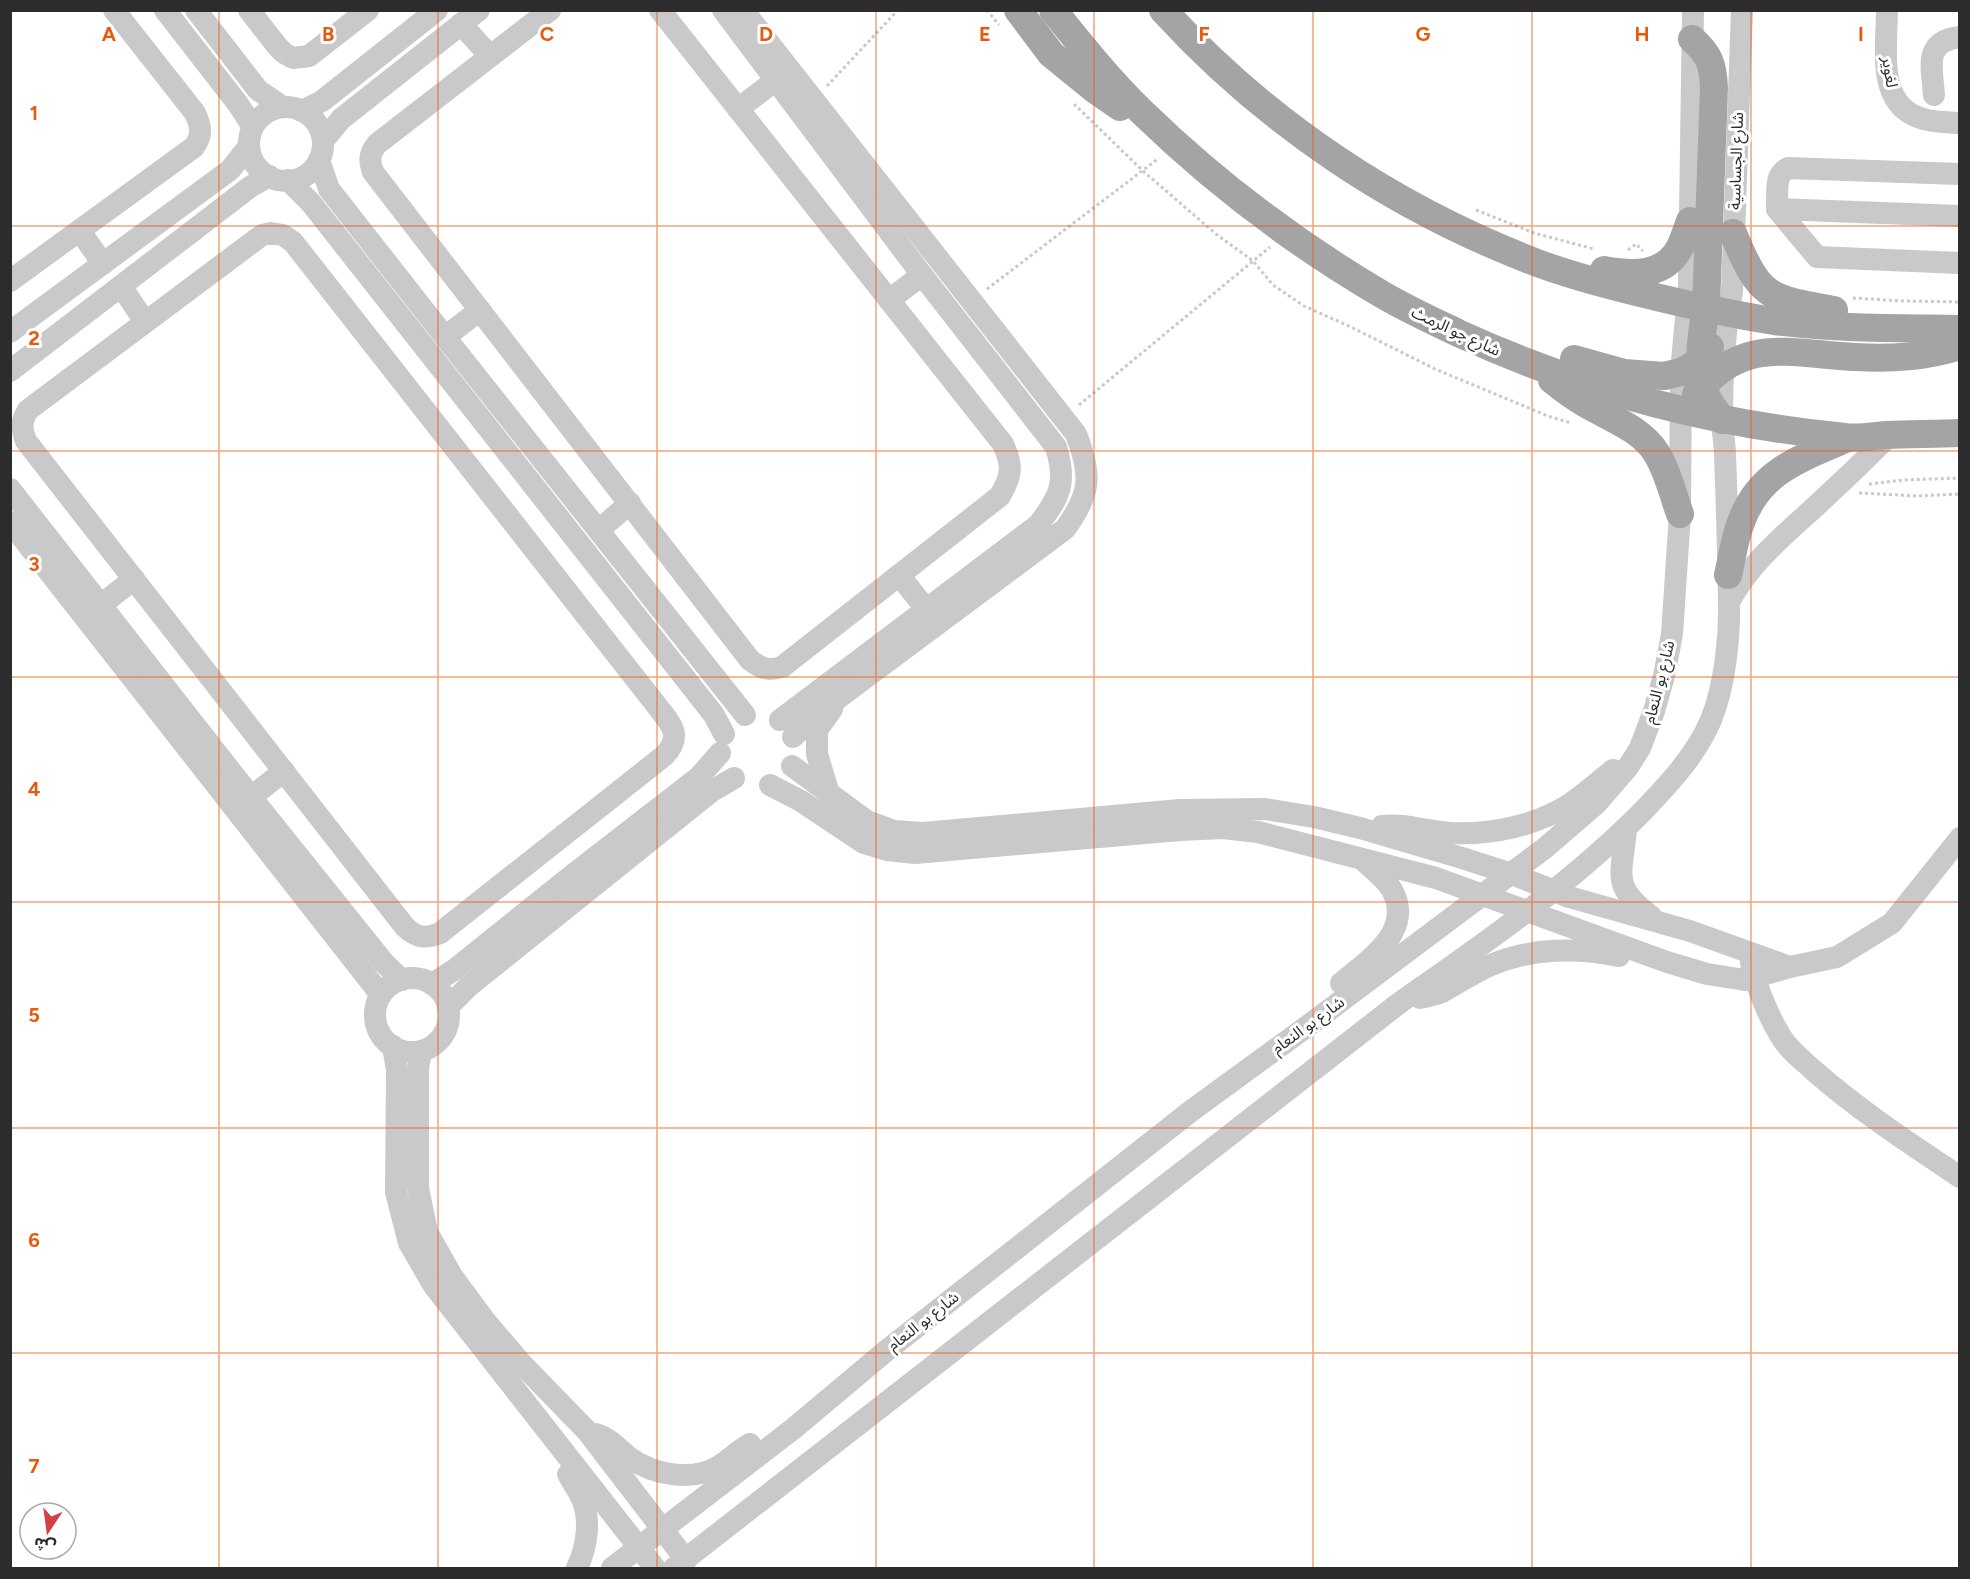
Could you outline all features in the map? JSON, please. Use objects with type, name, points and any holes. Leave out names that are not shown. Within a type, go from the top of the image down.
[{"type":"main road","points":[[1018,10],[1051,54],[1094,88],[1177,145]]},
{"type":"main road","name":"شارع جو الرمث","points":[[1053,10],[1116,84],[1177,145],[1286,234],[1385,296],[1438,323],[1517,358],[1597,386],[1722,420],[1848,438],[1959,433]]},
{"type":"main road","points":[[1163,10],[1217,65],[1310,143],[1428,214],[1499,248],[1586,279],[1773,321],[1826,326],[1959,329]]},
{"type":"main road","points":[[1690,20],[1713,65],[1707,308],[1702,335],[1702,371],[1709,403],[1722,420]]},
{"type":"main road","points":[[1561,271],[1600,269],[1626,274],[1660,269],[1679,250],[1690,221]]},
{"type":"main road","points":[[1733,233],[1753,276],[1768,293],[1798,304],[1869,315],[1883,319],[1899,328]]},
{"type":"main road","points":[[1438,323],[1453,320],[1467,322],[1534,347],[1624,373],[1664,376],[1702,371],[1756,353],[1776,351],[1887,358],[1940,353],[1959,346]]},
{"type":"main road","points":[[1517,358],[1583,403],[1630,429],[1648,443],[1657,453],[1680,514]]},
{"type":"main road","points":[[1681,410],[1702,371]]},
{"type":"main road","points":[[1729,589],[1740,525],[1760,487],[1791,463],[1848,438]]},
{"type":"street","points":[[10,281],[194,147],[201,133],[200,123],[195,113],[114,10]]},
{"type":"street","points":[[165,10],[238,104],[251,137],[255,164],[279,178],[312,203],[599,530],[745,714]]},
{"type":"street","points":[[196,10],[258,90],[310,116],[316,123],[329,189],[436,344],[577,541],[714,715],[727,771],[734,778],[751,786],[770,785],[801,801],[864,843],[887,850],[915,853],[1223,828],[1258,832],[1436,878],[1667,962],[1707,974],[1745,980],[1837,957],[1892,923],[1959,838]]},
{"type":"street","points":[[249,10],[277,46],[293,58],[309,56],[368,10]]},
{"type":"street","points":[[10,332],[230,170],[265,113],[293,109],[322,101],[437,10]]},
{"type":"street","points":[[550,10],[377,144],[370,152],[373,172],[750,660],[761,668],[772,670],[782,667],[1000,496],[1011,470],[1003,444],[660,10]]},
{"type":"street","points":[[723,10],[922,275],[1056,447],[1062,466],[1061,485],[1053,505],[1038,525],[926,609],[786,729]]},
{"type":"street","points":[[743,10],[1076,434],[1085,458],[1087,489],[1079,510],[1065,529],[810,721],[786,729]]},
{"type":"street","name":"شارع الجساسية","points":[[1707,308],[1732,292],[1742,10]]},
{"type":"street","points":[[1741,44],[1756,10]]},
{"type":"street","name":"لغوير","points":[[1887,10],[1887,68],[1890,89],[1900,104],[1911,114],[1925,119],[1959,123]]},
{"type":"street","points":[[10,371],[250,187],[279,178],[306,174],[314,168],[340,119],[470,17],[490,56]]},
{"type":"street","points":[[1690,20],[1690,221],[1707,308]]},
{"type":"street","points":[[1934,95],[1933,51],[1940,42],[1959,37]]},
{"type":"street","points":[[738,109],[776,80]]},
{"type":"street","points":[[1959,174],[1788,168],[1781,171],[1778,177],[1777,209],[1817,257],[1959,263]]},
{"type":"street","points":[[1777,209],[1959,216]]},
{"type":"street","points":[[80,231],[103,264]]},
{"type":"street","points":[[271,232],[283,235],[293,242],[671,724],[675,741],[665,755],[440,933],[429,937],[416,937],[405,927],[26,441],[22,430],[22,420],[28,410],[145,322],[262,235],[271,232]]},
{"type":"street","points":[[889,300],[922,275]]},
{"type":"street","points":[[120,286],[145,322]]},
{"type":"street","points":[[397,374],[480,310]]},
{"type":"street","name":"شارع بو النعام","points":[[612,1569],[793,1429],[886,1351],[1191,1111],[1512,874],[1596,804],[1618,780],[1641,748],[1664,676],[1672,634],[1680,514],[1681,410]]},
{"type":"street","points":[[421,1051],[418,1068],[418,1188],[427,1232],[452,1276],[486,1322],[587,1431],[663,1529],[680,1564],[1398,1004],[1585,866],[1670,784],[1689,758],[1711,720],[1720,689],[1728,642],[1729,589],[1722,420]]},
{"type":"street","points":[[1729,589],[1738,584],[1759,558],[1890,435]]},
{"type":"street","points":[[10,489],[251,797],[384,963],[402,980]]},
{"type":"street","points":[[599,530],[630,503]]},
{"type":"street","points":[[10,522],[381,995]]},
{"type":"street","points":[[547,565],[577,541]]},
{"type":"street","points":[[899,575],[926,609]]},
{"type":"street","points":[[102,604],[134,579]]},
{"type":"street","points":[[829,794],[817,754],[817,730],[841,696]]},
{"type":"street","points":[[432,984],[454,970],[699,777],[736,719],[745,714],[765,713],[786,729],[795,757],[786,774],[770,785]]},
{"type":"street","points":[[1370,831],[1378,827],[1404,825],[1440,832],[1476,832],[1501,830],[1527,823],[1569,804],[1641,748]]},
{"type":"street","points":[[792,766],[867,822],[894,831],[923,833],[1180,810],[1265,809],[1314,817],[1370,831],[1512,874],[1592,905],[1710,937],[1790,967]]},
{"type":"street","points":[[251,797],[284,771]]},
{"type":"street","points":[[448,1007],[469,986],[702,798],[734,778]]},
{"type":"street","points":[[1626,828],[1622,879],[1625,891],[1636,905],[1660,922]]},
{"type":"street","points":[[551,845],[575,873]]},
{"type":"street","points":[[1313,1022],[1323,999],[1376,955],[1386,944],[1396,924],[1396,900],[1392,891],[1362,859]]},
{"type":"street","points":[[1398,1004],[1440,993],[1491,965],[1532,953],[1570,950],[1597,951],[1667,962]]},
{"type":"street","points":[[1749,951],[1755,978],[1781,1037],[1824,1080],[1959,1177]]},
{"type":"street","points":[[413,978],[432,984],[445,998],[448,1007],[449,1016],[444,1035],[430,1047],[421,1051],[411,1052],[393,1046],[380,1032],[376,1023],[375,1014],[381,995],[387,988],[402,980],[413,978]]},
{"type":"street","points":[[393,1046],[397,1070],[396,1192],[409,1243],[434,1286],[655,1569]]},
{"type":"street","points":[[587,1431],[611,1440],[641,1464],[677,1474],[708,1472],[762,1436],[780,1430],[793,1429]]},
{"type":"street","points":[[563,1449],[565,1469],[581,1496],[587,1517],[585,1545],[577,1569]]},
{"type":"path","points":[[814,101],[898,10]]},
{"type":"path","points":[[972,301],[1177,145]]},
{"type":"path","points":[[1474,209],[1534,233],[1598,250]]},
{"type":"path","points":[[1063,418],[1286,234]]},
{"type":"path","points":[[1621,251],[1628,250],[1636,244],[1660,269]]},
{"type":"path","points":[[1851,298],[1959,302]]},
{"type":"path","points":[[1866,484],[1959,478]]},
{"type":"path","points":[[1861,488],[1856,492],[1917,496],[1959,495]]}]
